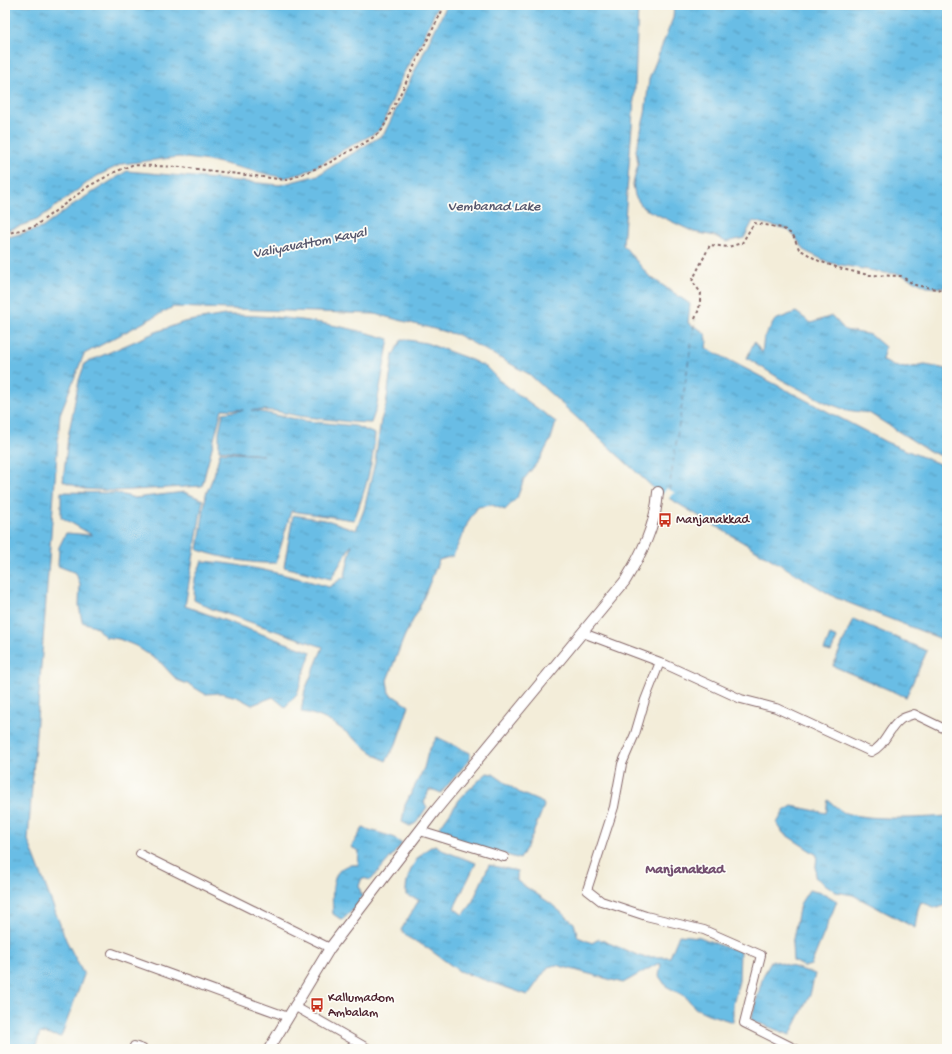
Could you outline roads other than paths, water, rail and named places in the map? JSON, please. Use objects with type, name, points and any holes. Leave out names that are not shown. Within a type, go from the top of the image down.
[{"type":"street","points":[[269,1049],[330,948],[420,831],[555,664],[583,633],[625,581],[639,557],[652,528],[658,492]]},
{"type":"street","points":[[583,633],[660,662],[741,699],[776,708],[871,752],[878,749],[891,728],[901,719],[914,714],[947,730]]},
{"type":"street","points":[[660,662],[645,700],[635,734],[622,764],[614,807],[587,890],[601,901],[646,916],[704,930],[761,954],[744,1023],[796,1049]]},
{"type":"street","points":[[420,831],[504,857]]},
{"type":"street","points":[[140,854],[330,948]]},
{"type":"street","points":[[112,953],[288,1017]]},
{"type":"street","points":[[294,1006],[369,1049]]},
{"type":"street","points":[[134,1046],[143,1049]]},
{"type":"water","points":[[5,5],[438,5],[422,41],[402,76],[384,122],[377,132],[319,165],[303,173],[284,178],[216,162],[179,157],[122,164],[95,177],[37,220],[5,231]]},
{"type":"water","name":"Vembanad Lake","points":[[447,5],[638,5],[635,87],[623,245],[649,276],[690,304],[688,323],[703,332],[707,338],[706,348],[886,442],[947,467],[947,641],[836,598],[657,491],[529,374],[458,335],[375,314],[173,307],[84,354],[60,414],[28,840],[66,940],[84,975],[61,1037],[40,1033],[35,1049],[5,1049],[5,238],[42,228],[74,204],[127,171],[280,185],[318,175],[384,134]]},
{"type":"water","points":[[674,5],[947,5],[947,288],[927,287],[900,274],[830,263],[805,251],[796,238],[787,229],[753,221],[744,238],[726,242],[715,236],[694,232],[643,208],[635,196],[633,184],[638,164],[636,150],[645,114],[649,79],[673,18]]},
{"type":"water","points":[[796,312],[811,323],[832,316],[845,330],[871,335],[885,347],[882,360],[893,366],[906,368],[925,365],[947,369],[947,458],[931,452],[869,413],[846,410],[827,403],[782,380],[747,358],[754,342],[762,353],[764,337],[775,320]]},
{"type":"water","points":[[225,315],[266,316],[308,321],[349,328],[389,339],[376,409],[371,423],[299,416],[275,411],[251,410],[306,421],[355,426],[375,434],[368,478],[354,520],[291,511],[276,563],[256,563],[237,560],[198,550],[206,494],[214,475],[220,452],[263,455],[219,450],[219,432],[223,413],[243,410],[222,409],[202,486],[115,491],[84,489],[63,481],[68,437],[79,380],[85,363],[156,332],[184,322]]},
{"type":"water","points":[[402,339],[426,343],[467,358],[486,367],[500,381],[556,422],[551,439],[540,459],[524,479],[517,498],[505,510],[492,505],[478,507],[469,520],[453,556],[439,560],[419,609],[405,635],[387,680],[389,693],[409,706],[396,744],[386,761],[326,719],[301,712],[305,690],[323,647],[212,609],[194,600],[195,578],[202,561],[218,562],[266,571],[329,587],[345,576],[352,544],[331,579],[284,567],[293,515],[330,521],[356,530],[364,510],[375,462],[381,420],[386,405],[393,355]]},
{"type":"water","points":[[61,492],[116,493],[135,498],[184,492],[203,500],[185,606],[311,652],[297,694],[285,707],[273,697],[252,705],[237,697],[221,693],[205,694],[190,685],[177,680],[161,663],[136,646],[119,639],[105,637],[95,626],[82,622],[79,605],[80,585],[76,573],[58,566],[59,547],[66,533],[92,535],[61,517]]},
{"type":"water","points":[[853,619],[927,651],[906,697],[833,666]]},
{"type":"water","points":[[830,635],[837,638],[831,652],[824,650]]},
{"type":"water","points":[[437,737],[470,753],[470,759],[441,793],[434,790],[429,790],[424,803],[427,807],[416,823],[410,826],[402,822],[405,805],[424,768],[428,752]]},
{"type":"water","points":[[487,773],[493,774],[520,793],[543,803],[544,806],[529,843],[520,859],[435,834],[462,796]]},
{"type":"water","points":[[828,800],[843,812],[865,817],[894,818],[947,816],[947,905],[937,908],[921,902],[918,909],[915,928],[853,895],[836,892],[815,877],[817,855],[783,833],[777,823],[784,811],[792,806],[826,813]]},
{"type":"water","points":[[363,828],[393,837],[402,844],[371,880],[362,878],[359,886],[362,896],[355,908],[342,920],[333,914],[332,897],[334,880],[342,868],[349,865],[358,865],[359,851],[351,847]]},
{"type":"water","points":[[435,845],[444,851],[476,863],[454,908],[463,915],[471,905],[489,865],[517,871],[517,881],[550,903],[574,923],[578,937],[592,943],[599,939],[642,957],[670,957],[679,935],[700,937],[722,946],[740,951],[739,981],[733,1005],[733,1022],[695,1008],[686,997],[666,986],[659,976],[661,964],[657,964],[623,983],[556,965],[548,967],[528,995],[459,971],[426,947],[407,937],[401,930],[419,900],[406,895],[407,880],[410,872],[422,853]]},
{"type":"water","points":[[809,890],[825,894],[837,901],[811,965],[804,967],[793,961],[792,944],[800,904]]},
{"type":"water","points":[[772,960],[815,974],[810,995],[790,1035],[751,1020],[763,976]]},
{"type":"place","name":"Manjanakkad","points":[[665,520]]},
{"type":"place","name":"Kallumadom Ambalam","points":[[317,1005]]},
{"type":"district","name":"Manjanakkad","points":[[685,870]]},
{"type":"water label","name":"Valiyavattom Kayal","points":[[310,244]]}]
